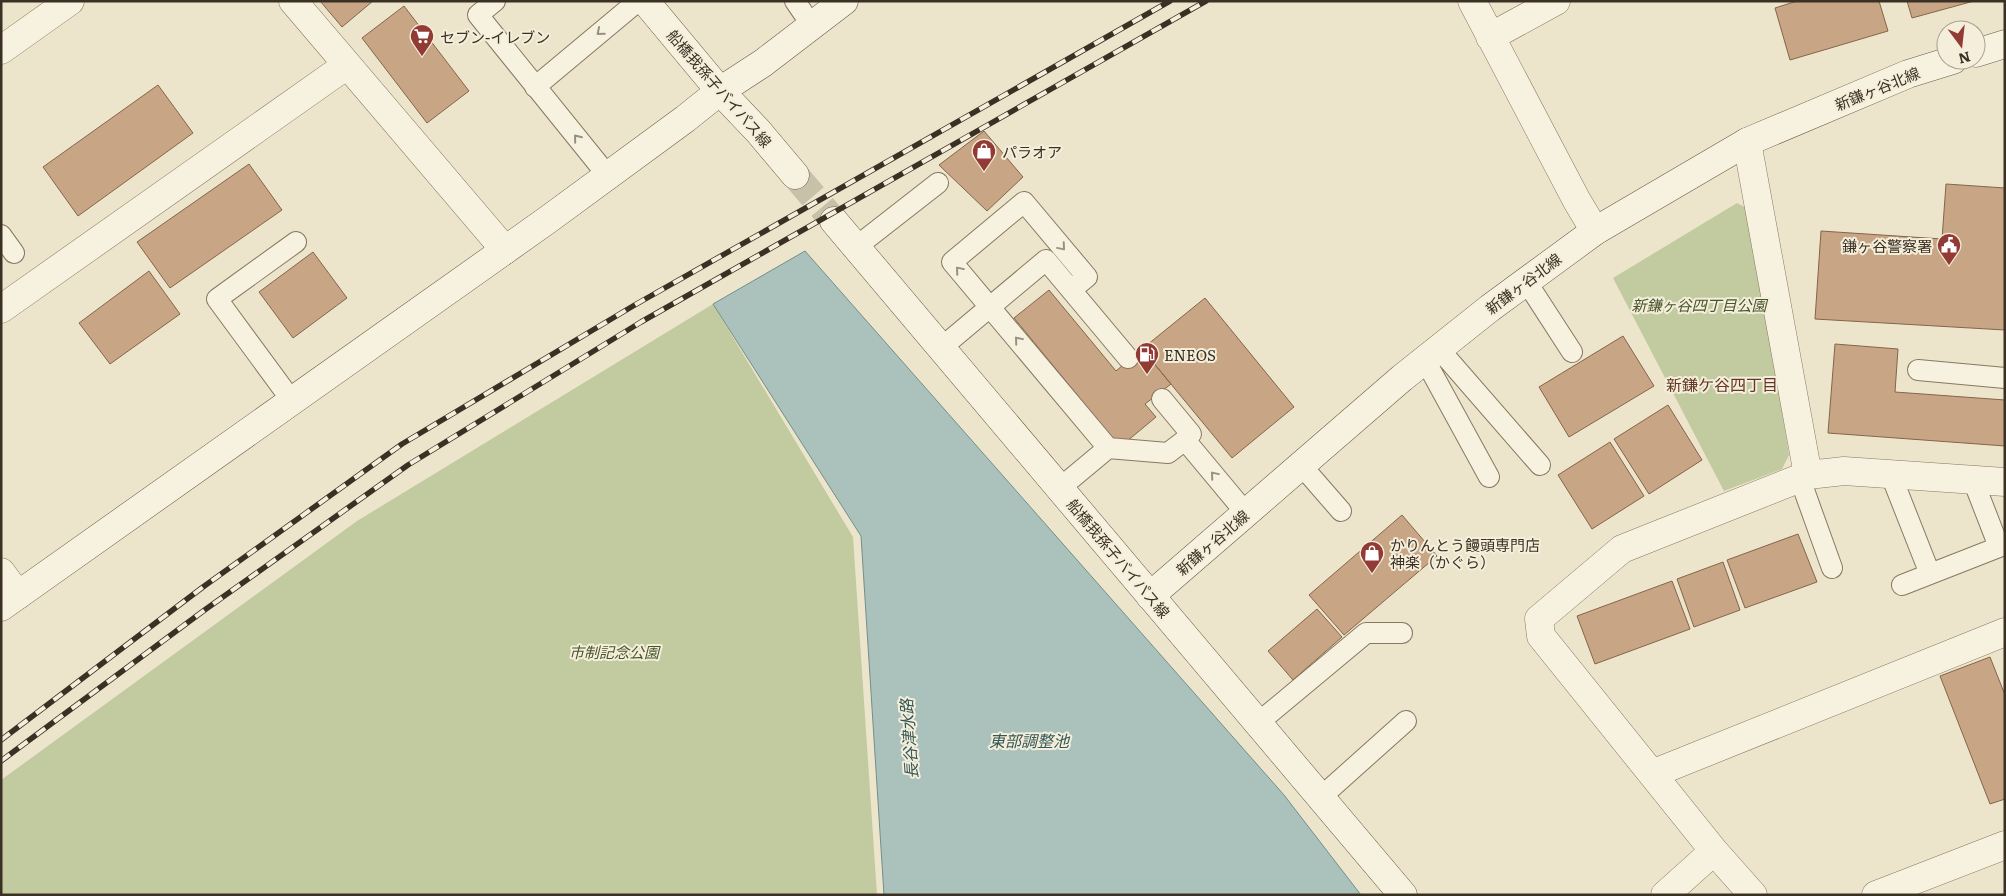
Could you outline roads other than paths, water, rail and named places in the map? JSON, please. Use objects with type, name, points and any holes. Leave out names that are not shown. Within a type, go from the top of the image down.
[{"type":"street","points":[[1,50],[70,1]]},
{"type":"street","points":[[293,1],[505,250]]},
{"type":"street","name":"船橋我孫子バイパス線","points":[[645,1],[720,91],[758,131],[795,175]]},
{"type":"street","points":[[1,572],[10,601],[608,176],[720,91],[763,63],[844,1]]},
{"type":"street","points":[[1472,1],[1577,201],[1595,231]]},
{"type":"street","points":[[1490,37],[1556,1]]},
{"type":"street","points":[[1986,50],[2005,44]]},
{"type":"street","points":[[1,309],[347,65]]},
{"type":"street","name":"新鎌ヶ谷北線","points":[[1150,596],[1245,512],[1431,354],[1595,231],[1747,142],[1908,74],[1936,65]]},
{"type":"street","points":[[1747,142],[1804,477]]},
{"type":"street","name":"船橋我孫子バイパス線","points":[[834,221],[1403,895]]},
{"type":"street","points":[[1754,895],[1714,851],[1541,636],[1540,619],[1622,549],[1804,477],[1844,471],[2005,482]]},
{"type":"street","points":[[1652,774],[2005,632]]},
{"type":"street","points":[[1876,895],[2005,845]]},
{"type":"street","points":[[1665,895],[1714,851]]},
{"type":"lane","points":[[495,1],[478,15],[608,176]]},
{"type":"lane","points":[[535,87],[638,1]]},
{"type":"lane","points":[[795,1],[812,26]]},
{"type":"lane","points":[[856,247],[938,183]]},
{"type":"lane","points":[[1071,290],[1087,277],[1024,202],[952,262],[990,307],[1036,355],[1088,418],[1108,448]]},
{"type":"lane","points":[[1,235],[14,253]]},
{"type":"lane","points":[[292,401],[217,299],[296,242]]},
{"type":"lane","points":[[941,348],[1046,260],[1071,290],[1083,315],[1116,351]]},
{"type":"lane","points":[[1526,281],[1572,352]]},
{"type":"lane","points":[[1431,354],[1540,465]]},
{"type":"lane","points":[[1431,354],[1489,477]]},
{"type":"lane","points":[[1918,370],[2005,378]]},
{"type":"lane","points":[[1060,488],[1108,448],[1168,454],[1185,440],[1191,434],[1162,399]]},
{"type":"lane","points":[[1185,440],[1245,512]]},
{"type":"lane","points":[[1301,465],[1341,511]]},
{"type":"lane","points":[[1891,475],[1930,574]]},
{"type":"lane","points":[[1804,477],[1832,568]]},
{"type":"lane","points":[[1902,585],[1999,547],[1973,480]]},
{"type":"lane","points":[[1258,723],[1366,633],[1402,634]]},
{"type":"lane","points":[[1321,797],[1406,721]]},
{"type":"water","name":"東部調整池","points":[[805,251],[1284,795],[1361,895],[884,895],[861,536],[713,304]]},
{"type":"tunnel","points":[[795,175],[834,221]]},
{"type":"railway","points":[[1,740],[203,587],[402,444],[633,306],[1170,1]]},
{"type":"railway","points":[[1,761],[206,609],[408,465],[641,322],[1206,1]]},
{"type":"place","name":"セブン-イレブン","points":[[422,57]]},
{"type":"place","name":"パラオア","points":[[984,172]]},
{"type":"place","name":"鎌ヶ谷警察署","points":[[1949,266]]},
{"type":"place","name":"ENEOS","points":[[1147,375]]},
{"type":"place","name":"かりんとう饅頭専門店 神楽（かぐら）","points":[[1372,574]]},
{"type":"district","name":"新鎌ケ谷四丁目","points":[[1722,384]]},
{"type":"park label","name":"新鎌ヶ谷四丁目公園","points":[[1699,304]]},
{"type":"park label","name":"市制記念公園","points":[[614,651]]},
{"type":"water label","name":"長谷津水路","points":[[908,739]]}]
